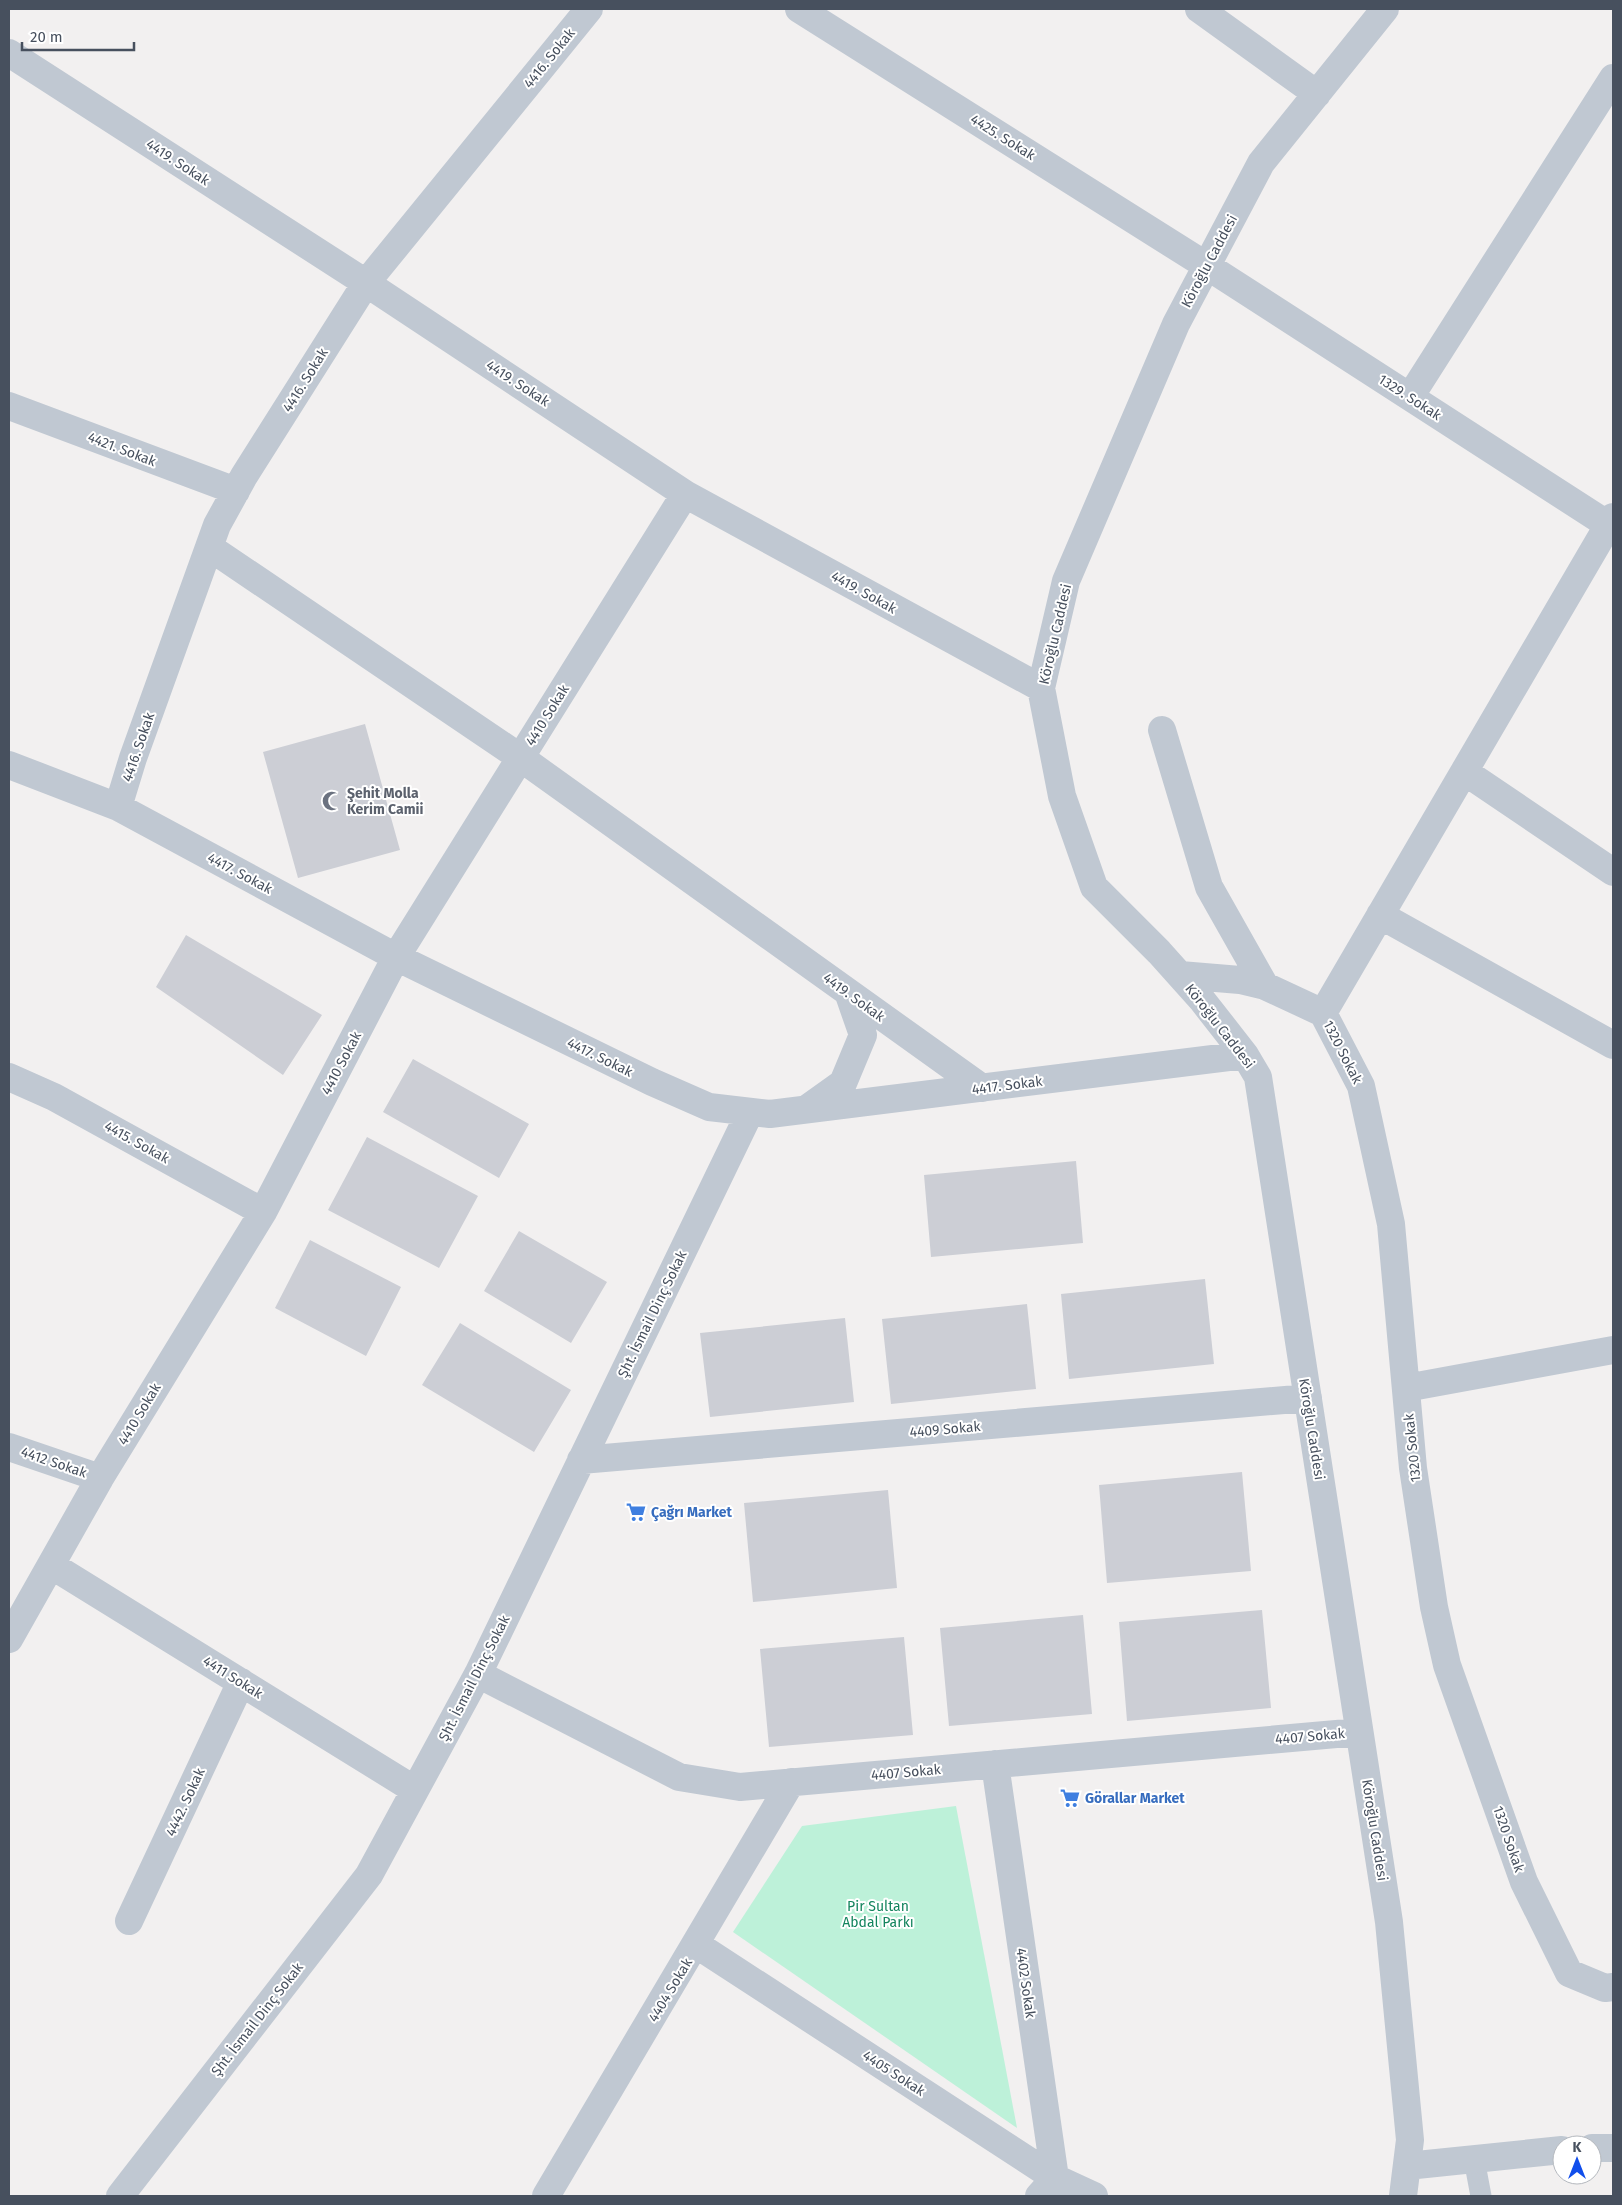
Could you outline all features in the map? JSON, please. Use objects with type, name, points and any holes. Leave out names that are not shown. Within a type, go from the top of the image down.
[{"type":"street","name":"4416. Sokak","points":[[118,807],[133,758],[217,525],[236,491],[366,283],[589,9]]},
{"type":"street","name":"4425. Sokak","points":[[799,9],[1207,266]]},
{"type":"street","points":[[1199,9],[1317,94]]},
{"type":"street","name":"Köroğlu Caddesi","points":[[1385,9],[1262,163],[1176,324],[1066,581],[1042,688],[1062,796],[1094,887],[1180,976],[1245,1055],[1258,1078],[1389,1922],[1410,2140],[1403,2196]]},
{"type":"street","name":"4419. Sokak","points":[[9,53],[366,283],[685,494],[1042,688]]},
{"type":"street","points":[[1410,397],[1613,78]]},
{"type":"street","name":"1329. Sokak","points":[[1207,266],[1612,524]]},
{"type":"street","name":"4421. Sokak","points":[[9,406],[236,491]]},
{"type":"street","name":"4410 Sokak","points":[[9,1639],[100,1478],[262,1212],[396,957],[685,494]]},
{"type":"street","points":[[1323,1013],[1612,524]]},
{"type":"street","name":"4419. Sokak","points":[[209,547],[521,758],[982,1088]]},
{"type":"street","points":[[1162,730],[1209,887],[1266,986]]},
{"type":"street","name":"4417. Sokak","points":[[9,765],[118,807],[396,957],[652,1082],[709,1107],[770,1114],[1245,1055]]},
{"type":"street","points":[[1465,772],[1613,872]]},
{"type":"street","points":[[1380,915],[1613,1045]]},
{"type":"street","name":"1320 Sokak","points":[[1180,976],[1240,980],[1266,986],[1323,1013],[1361,1086],[1391,1224],[1413,1468],[1434,1607],[1447,1665],[1524,1882],[1569,1972],[1606,1988],[1613,1987]]},
{"type":"street","points":[[805,1110],[843,1083],[863,1035],[848,992]]},
{"type":"street","name":"4415. Sokak","points":[[9,1077],[54,1097],[262,1212]]},
{"type":"street","name":"Şht. İsmail Dinç Sokak","points":[[120,2196],[369,1875],[478,1674],[750,1112]]},
{"type":"street","points":[[1406,1388],[1613,1350]]},
{"type":"street","name":"4409 Sokak","points":[[582,1460],[1308,1398]]},
{"type":"street","name":"4412 Sokak","points":[[9,1447],[100,1478]]},
{"type":"street","name":"4411 Sokak","points":[[51,1565],[415,1790]]},
{"type":"street","name":"4407 Sokak","points":[[478,1674],[679,1777],[740,1787],[1359,1732]]},
{"type":"street","name":"4442. Sokak","points":[[129,1921],[241,1682]]},
{"type":"street","name":"4402 Sokak","points":[[995,1764],[1047,2187]]},
{"type":"street","name":"4404 Sokak","points":[[546,2196],[697,1945],[791,1782]]},
{"type":"street","name":"4405 Sokak","points":[[697,1945],[1047,2187],[1094,2196]]},
{"type":"street","points":[[1407,2166],[1552,2151]]},
{"type":"lane","points":[[1474,2159],[1481,2196]]},
{"type":"green space","name":"Pir Sultan Abdal Parkı","points":[[956,1806],[1017,2128],[733,1932],[802,1826]]},
{"type":"building","name":"Şehit Molla Kerim Camii","points":[[365,724],[400,850],[298,878],[263,752]]},
{"type":"building","points":[[186,935],[322,1015],[283,1075],[156,987]]},
{"type":"building","points":[[413,1059],[529,1124],[499,1178],[383,1112]]},
{"type":"building","points":[[367,1137],[478,1196],[439,1268],[328,1210]]},
{"type":"building","points":[[1076,1161],[1083,1243],[931,1257],[924,1175]]},
{"type":"building","points":[[519,1231],[607,1282],[571,1343],[484,1291]]},
{"type":"building","points":[[310,1240],[401,1287],[366,1356],[275,1308]]},
{"type":"building","points":[[1205,1279],[1214,1364],[1069,1379],[1061,1294]]},
{"type":"building","points":[[1027,1304],[1036,1389],[891,1404],[882,1319]]},
{"type":"building","points":[[845,1318],[854,1402],[710,1417],[700,1333]]},
{"type":"building","points":[[460,1323],[571,1390],[534,1452],[422,1385]]},
{"type":"building","points":[[1242,1472],[1251,1571],[1107,1583],[1099,1485]]},
{"type":"building","points":[[888,1490],[897,1588],[753,1602],[744,1503]]},
{"type":"building","points":[[1262,1610],[1271,1708],[1127,1721],[1119,1622]]},
{"type":"building","points":[[1083,1615],[1092,1714],[949,1726],[940,1628]]},
{"type":"building","points":[[904,1637],[913,1735],[769,1747],[760,1649]]},
{"type":"place","name":"Şehit Molla Kerim Camii","points":[[332,801]]},
{"type":"place","name":"Çağrı Market","points":[[636,1512]]},
{"type":"place","name":"Görallar Market","points":[[1070,1798]]}]
